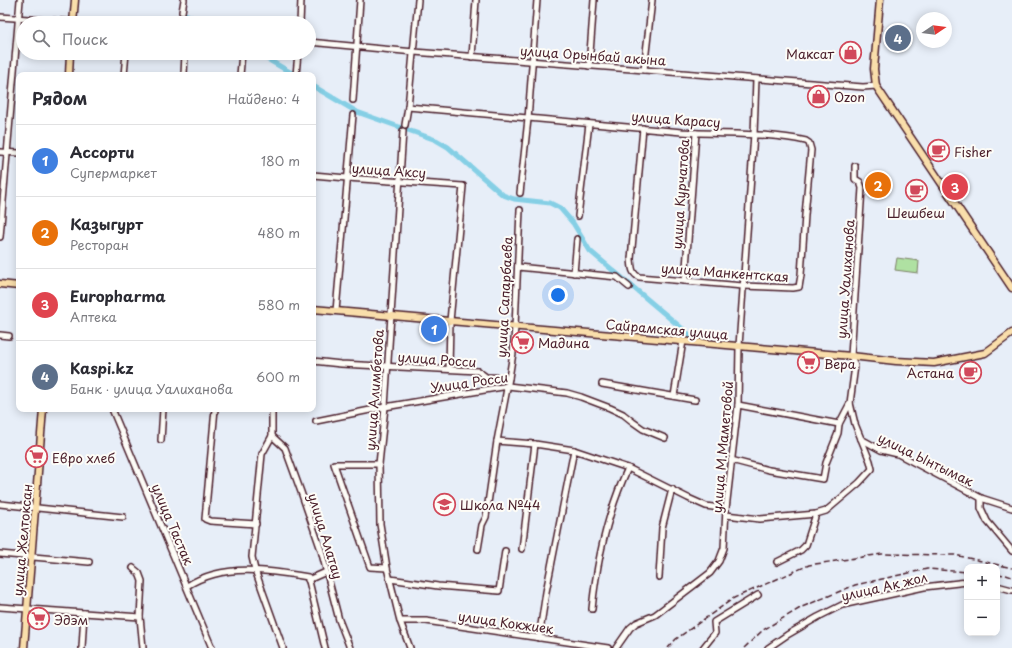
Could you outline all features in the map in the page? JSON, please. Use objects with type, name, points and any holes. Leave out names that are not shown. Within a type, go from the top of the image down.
[{"type":"main road","points":[[74,16],[75,0]]},
{"type":"main road","points":[[880,0],[874,69],[876,86],[1012,288]]},
{"type":"main road","points":[[69,72],[70,60]]},
{"type":"main road","points":[[0,284],[16,286]]},
{"type":"main road","name":"Сайрамская улица","points":[[316,308],[896,361],[934,363],[985,353],[1012,333]]},
{"type":"main road","name":"улица Желтоксан","points":[[24,648],[43,412]]},
{"type":"street","points":[[19,16],[20,0]]},
{"type":"street","points":[[182,12],[184,0]]},
{"type":"street","points":[[300,16],[301,0]]},
{"type":"street","points":[[354,100],[360,0]]},
{"type":"street","points":[[405,125],[414,52],[418,0]]},
{"type":"street","points":[[472,57],[476,0]]},
{"type":"street","points":[[520,193],[528,119],[536,0]]},
{"type":"street","points":[[589,66],[594,0]]},
{"type":"street","points":[[644,70],[652,0]]},
{"type":"street","points":[[0,17],[16,19]]},
{"type":"street","name":"улица Орынбай акына","points":[[316,43],[531,62],[863,87],[876,86]]},
{"type":"street","points":[[0,237],[16,55]]},
{"type":"street","points":[[124,72],[125,60]]},
{"type":"street","points":[[184,72],[185,60]]},
{"type":"street","points":[[240,72],[241,60]]},
{"type":"street","points":[[296,72],[297,60]]},
{"type":"street","name":"улица М.Маметовой","points":[[616,648],[630,628],[636,623],[655,615],[710,573],[719,561],[724,548],[726,509],[738,405],[739,346],[754,134],[756,78]]},
{"type":"street","name":"улица Карасу","points":[[408,107],[696,133],[754,134],[806,141],[809,143],[811,150],[805,215],[802,275]]},
{"type":"street","points":[[336,310],[353,115]]},
{"type":"street","points":[[578,216],[589,124]]},
{"type":"street","name":"улица Манкентская","points":[[643,128],[631,259],[633,273],[639,278],[743,286],[796,288],[799,287],[802,275]]},
{"type":"street","name":"улица Алимбетова","points":[[403,131],[385,407],[379,464],[380,524],[387,568],[400,621],[410,648]]},
{"type":"street","name":"улица Курчатова","points":[[685,281],[696,133]]},
{"type":"street","points":[[0,152],[16,153]]},
{"type":"street","name":"улица Уалиханова","points":[[726,516],[760,519],[816,514],[826,511],[859,483],[872,469],[855,424],[850,403],[854,366],[851,356],[862,188],[860,182],[855,179],[855,166]]},
{"type":"street","name":"улица Аксу","points":[[316,175],[463,186],[450,321]]},
{"type":"street","name":"улица Сапарбаева","points":[[478,549],[482,525],[486,517],[497,441],[509,378],[515,327],[520,210]]},
{"type":"street","points":[[574,273],[578,239]]},
{"type":"street","points":[[518,267],[617,277],[629,287]]},
{"type":"street","points":[[449,369],[450,321]]},
{"type":"street","points":[[0,335],[10,336]]},
{"type":"street","points":[[674,396],[682,341]]},
{"type":"street","name":"улица Росси","points":[[316,361],[478,371],[486,377],[509,378]]},
{"type":"street","points":[[602,384],[695,400]]},
{"type":"street","name":"Улица Росси","points":[[316,421],[385,407],[508,386],[566,393],[582,397],[623,414],[643,429],[665,438]]},
{"type":"street","points":[[731,460],[769,470],[823,479],[826,463],[838,433],[839,424],[850,403]]},
{"type":"street","points":[[738,405],[839,424]]},
{"type":"street","name":"улица Тастак","points":[[113,412],[212,648]]},
{"type":"street","points":[[161,440],[163,412]]},
{"type":"street","points":[[214,412],[205,519],[210,521],[256,524]]},
{"type":"street","points":[[272,412],[272,436],[262,454],[252,557],[255,570],[283,648]]},
{"type":"street","name":"улица Алатау","points":[[272,436],[284,448],[302,492],[321,550],[339,620],[350,648]]},
{"type":"street","name":"улица Ынтымак","points":[[861,439],[881,450],[898,454],[981,498],[1012,508]]},
{"type":"street","points":[[497,441],[535,444],[574,450],[628,468],[706,506],[726,509]]},
{"type":"street","points":[[522,549],[535,444]]},
{"type":"street","points":[[539,638],[546,592],[574,450]]},
{"type":"street","points":[[379,464],[334,464],[370,567],[387,568]]},
{"type":"street","points":[[592,609],[595,572],[606,529],[621,483],[628,468]]},
{"type":"street","points":[[659,577],[662,528],[672,490]]},
{"type":"street","name":"улица Ынтымак","points":[[981,498],[981,508],[987,520],[1012,551]]},
{"type":"street","points":[[0,504],[123,517]]},
{"type":"street","points":[[777,562],[801,550],[806,545],[816,514]]},
{"type":"street","points":[[390,578],[438,586],[499,591],[505,551]]},
{"type":"street","points":[[0,554],[89,562]]},
{"type":"street","points":[[133,568],[139,573],[142,581],[140,616],[142,648]]},
{"type":"street","points":[[187,586],[194,581],[212,574],[255,570],[308,578],[326,572]]},
{"type":"street","points":[[308,578],[324,648]]},
{"type":"street","name":"улица Ак жол","points":[[768,648],[806,624],[842,605],[924,587],[964,582]]},
{"type":"street","points":[[1000,587],[1012,590]]},
{"type":"street","points":[[703,648],[715,633],[714,622],[758,595]]},
{"type":"street","points":[[0,607],[140,616]]},
{"type":"street","points":[[82,648],[84,613]]},
{"type":"street","name":"улица Кокжиек","points":[[400,621],[426,621],[608,648]]},
{"type":"green space","points":[[897,258],[919,261],[918,273],[895,270]]},
{"type":"waterway","points":[[185,14],[189,16]]},
{"type":"waterway","points":[[269,60],[290,72]]},
{"type":"waterway","points":[[316,88],[357,112],[436,140],[448,147],[503,195],[514,199],[550,203],[560,208],[573,223],[590,251],[691,336]]},
{"type":"railway","points":[[668,648],[676,639],[734,598],[809,565],[882,554],[955,555],[1012,568]]},
{"type":"railway","points":[[744,648],[763,630],[802,607],[855,585],[927,569],[964,572]]},
{"type":"railway","points":[[1000,574],[1012,577]]},
{"type":"place","name":"Kaspi.kz","points":[[898,38]]},
{"type":"place","name":"Максат","points":[[850,53]]},
{"type":"place","name":"Ozon","points":[[818,96]]},
{"type":"place","name":"Fisher","points":[[939,151]]},
{"type":"place","name":"Казыгурт","points":[[878,185]]},
{"type":"place","name":"Europharma","points":[[955,187]]},
{"type":"place","name":"Шешбеш","points":[[916,190]]},
{"type":"place","name":"Ассорти","points":[[434,329]]},
{"type":"place","name":"Мадина","points":[[523,342]]},
{"type":"place","name":"Вера","points":[[809,363]]},
{"type":"place","name":"Астана","points":[[970,372]]},
{"type":"place","name":"Евро хлеб","points":[[37,457]]},
{"type":"place","name":"Школа №44","points":[[445,504]]},
{"type":"place","name":"Эдэм","points":[[38,619]]}]
